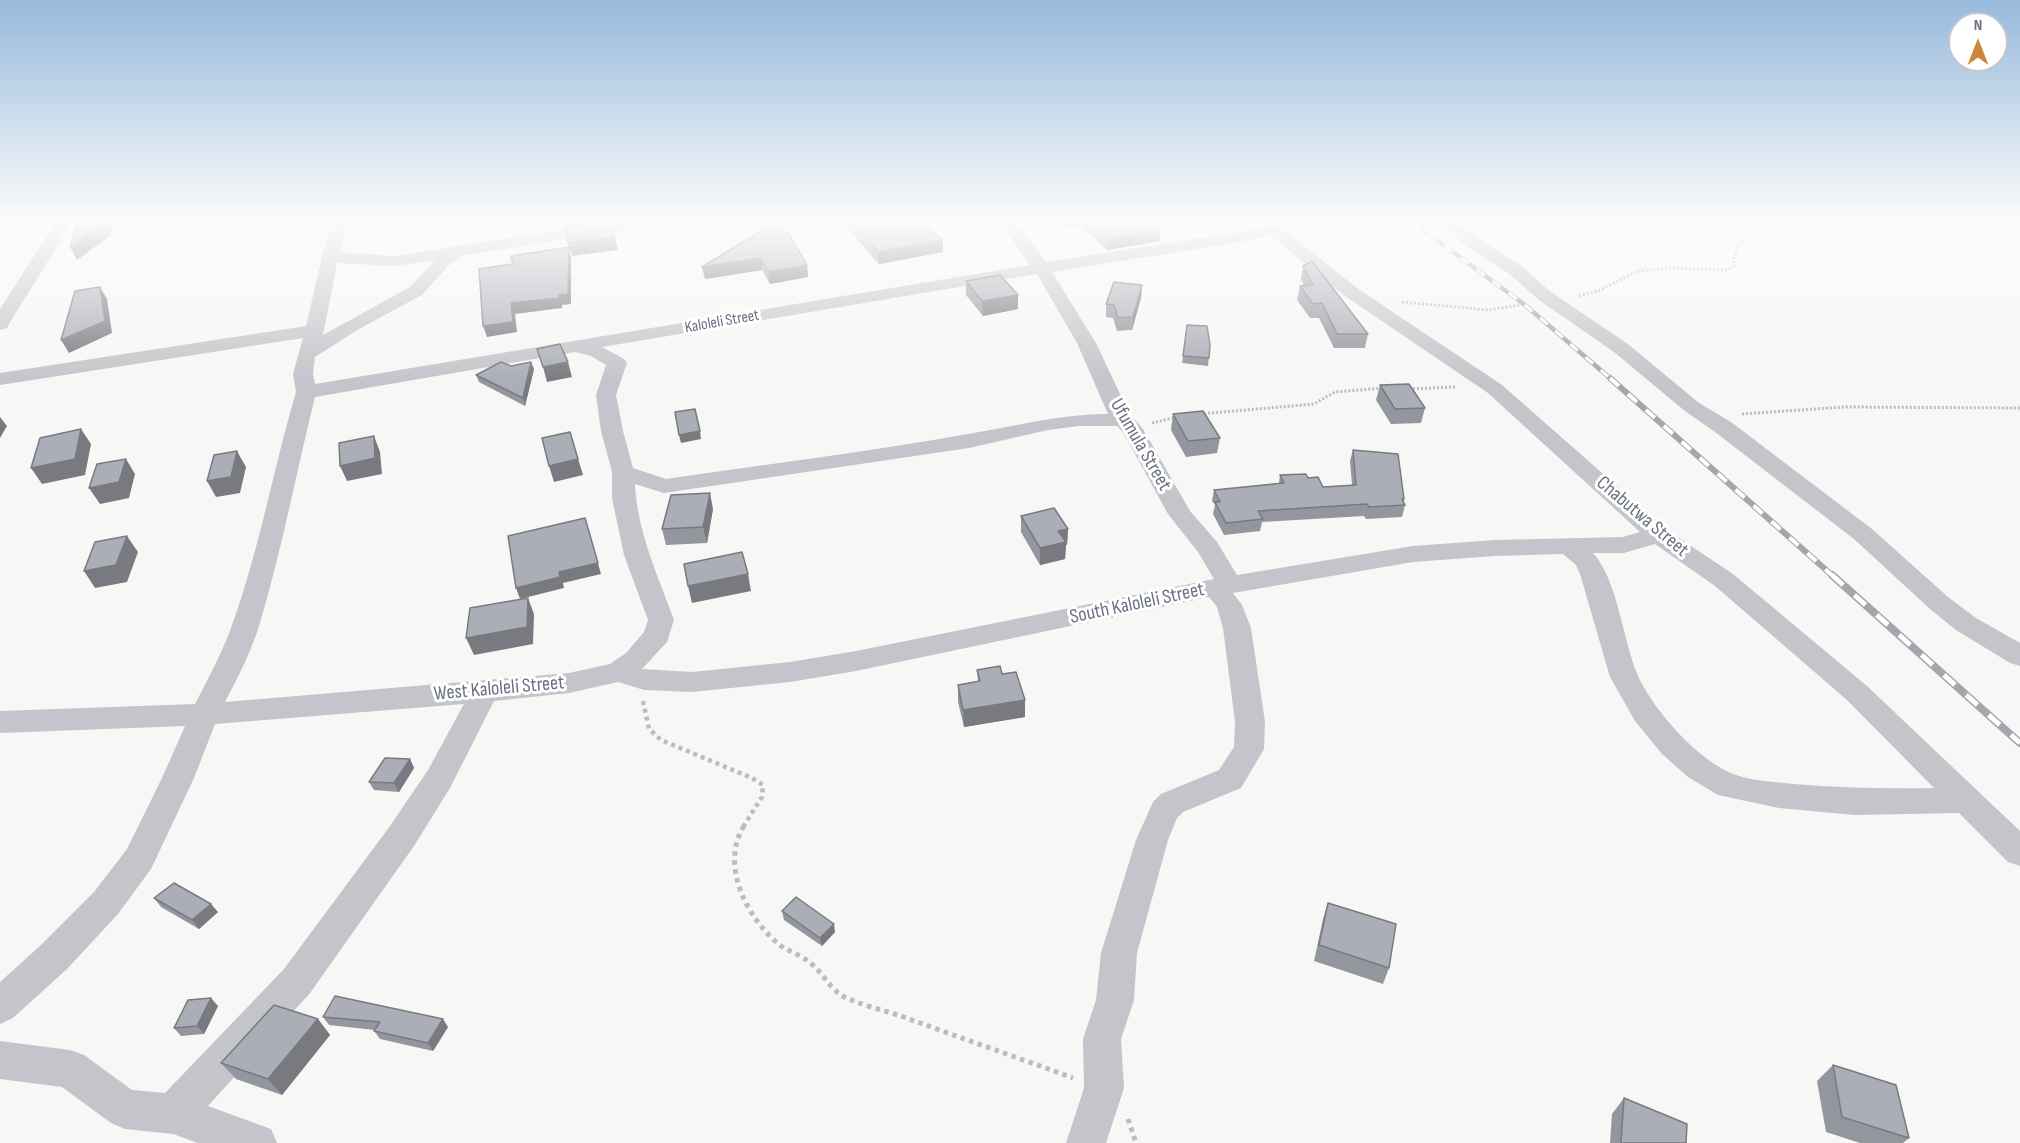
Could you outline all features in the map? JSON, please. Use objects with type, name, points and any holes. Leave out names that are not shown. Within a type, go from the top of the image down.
[{"type":"street","points":[[0,324],[31,275]]},
{"type":"street","points":[[0,1006],[54,957],[106,903],[140,859],[178,778],[245,627],[273,531],[292,440],[306,392],[303,374],[326,278],[337,275]]},
{"type":"street","points":[[307,354],[352,325],[404,299],[416,291],[430,275]]},
{"type":"street","name":"Kaloleli Street","points":[[306,392],[994,275]]},
{"type":"street","name":"Ufumula Street","points":[[1048,275],[1126,425],[1180,514],[1208,548],[1237,628],[1250,722],[1249,748],[1230,779],[1184,797],[1164,811],[1152,840],[1119,953],[1115,1000],[1102,1039],[1104,1089]]},
{"type":"street","name":"Chabutwa Street","points":[[1333,275],[1365,301],[1496,390],[1658,535],[1724,580],[1857,693],[2020,852]]},
{"type":"street","points":[[1522,275],[1621,348],[1692,407],[1863,534],[1939,603],[1966,624],[2020,656]]},
{"type":"street","points":[[0,379],[315,330]]},
{"type":"street","points":[[578,347],[598,352],[617,363],[648,342],[673,330]]},
{"type":"street","name":"West Kaloleli Street","points":[[0,722],[204,715],[484,692],[569,683],[618,672],[636,660],[657,635],[660,620],[637,555],[624,498],[623,472],[612,431],[606,395],[617,363]]},
{"type":"street","points":[[623,472],[664,486],[959,442],[1048,424],[1079,420],[1126,425]]},
{"type":"street","points":[[629,517],[664,486]]},
{"type":"street","name":"South Kaloleli Street","points":[[618,672],[644,680],[692,682],[790,672],[867,659],[1222,586],[1413,554],[1495,548],[1571,548],[1624,544],[1658,535]]},
{"type":"street","points":[[1571,548],[1586,561],[1593,574],[1624,677],[1645,713],[1673,746],[1699,768],[1729,786],[1779,795],[1855,802],[1968,800]]},
{"type":"street","points":[[173,1114],[297,981],[402,836],[439,779],[484,692]]},
{"type":"street","points":[[0,1060],[70,1070],[125,1109],[173,1114],[257,1143]]},
{"type":"street","points":[[1086,1143],[1104,1089]]},
{"type":"path","points":[[1365,301],[1489,310],[1525,304],[1559,304],[1577,296],[1598,291],[1626,275]]},
{"type":"path","points":[[1406,388],[1446,386],[1496,390]]},
{"type":"path","points":[[1199,414],[1314,404],[1335,392],[1389,388]]},
{"type":"path","points":[[1707,417],[1844,407],[2020,408]]},
{"type":"path","points":[[1126,425],[1177,417]]},
{"type":"path","points":[[644,680],[641,690],[649,729],[661,740],[752,778],[763,785],[762,797],[737,837],[735,864],[737,879],[745,902],[757,922],[776,940],[810,962],[841,995],[1104,1089]]},
{"type":"building","points":[[479,275],[568,275],[568,294],[559,295],[559,298],[511,303],[513,322],[483,326]]},
{"type":"building","points":[[1000,275],[1018,295],[982,301],[966,281]]},
{"type":"building","points":[[1308,275],[1323,275],[1368,334],[1337,334],[1322,303],[1313,304],[1300,286],[1313,285]]},
{"type":"building","points":[[1114,282],[1142,285],[1133,317],[1118,318],[1114,305],[1106,304]]},
{"type":"building","points":[[100,287],[105,321],[61,340],[75,291]]},
{"type":"building","points":[[1187,325],[1207,326],[1210,345],[1209,358],[1183,356]]},
{"type":"building","points":[[560,344],[568,362],[543,367],[537,349]]},
{"type":"building","points":[[501,362],[511,366],[531,362],[523,398],[476,375]]},
{"type":"building","points":[[1409,384],[1425,408],[1395,409],[1380,385]]},
{"type":"building","points":[[695,409],[700,431],[679,435],[675,412]]},
{"type":"building","points":[[1203,411],[1220,438],[1188,441],[1173,414]]},
{"type":"building","points":[[81,429],[75,459],[31,468],[40,438]]},
{"type":"building","points":[[570,432],[578,459],[549,466],[542,438]]},
{"type":"building","points":[[374,436],[375,458],[340,466],[339,443]]},
{"type":"building","points":[[1353,450],[1398,454],[1404,499],[1402,499],[1405,505],[1369,507],[1367,504],[1258,511],[1263,519],[1226,523],[1215,502],[1220,502],[1214,490],[1284,483],[1280,475],[1306,474],[1308,478],[1318,477],[1323,487],[1356,485]]},
{"type":"building","points":[[237,451],[231,477],[207,481],[214,455]]},
{"type":"building","points":[[126,459],[119,482],[89,488],[97,464]]},
{"type":"building","points":[[710,493],[703,527],[662,529],[671,495]]},
{"type":"building","points":[[1054,508],[1068,529],[1058,531],[1066,542],[1040,548],[1021,516]]},
{"type":"building","points":[[585,518],[598,563],[559,572],[560,577],[516,588],[508,536]]},
{"type":"building","points":[[127,536],[116,565],[84,571],[95,542]]},
{"type":"building","points":[[742,552],[748,574],[688,586],[684,564]]},
{"type":"building","points":[[528,598],[527,627],[466,638],[470,608]]},
{"type":"building","points":[[1000,666],[1002,674],[1016,672],[1025,700],[963,710],[958,685],[980,681],[977,670]]},
{"type":"building","points":[[385,758],[410,759],[394,783],[369,782]]},
{"type":"building","points":[[174,883],[211,904],[192,920],[154,898]]},
{"type":"building","points":[[796,897],[834,924],[820,938],[782,911]]},
{"type":"building","points":[[1328,903],[1396,924],[1389,968],[1319,945]]},
{"type":"building","points":[[335,996],[443,1019],[428,1043],[374,1031],[380,1022],[323,1017]]},
{"type":"building","points":[[211,998],[197,1026],[174,1028],[188,1000]]},
{"type":"building","points":[[274,1005],[318,1019],[268,1079],[221,1063]]},
{"type":"building","points":[[1833,1065],[1896,1085],[1909,1138],[1842,1117]]},
{"type":"building","points":[[1624,1098],[1687,1124],[1686,1143],[1621,1143]]},
{"type":"railway","points":[[1485,275],[1525,305],[1611,379]]},
{"type":"railway","points":[[1610,378],[1834,577]]},
{"type":"railway","points":[[1832,575],[2020,743]]}]
